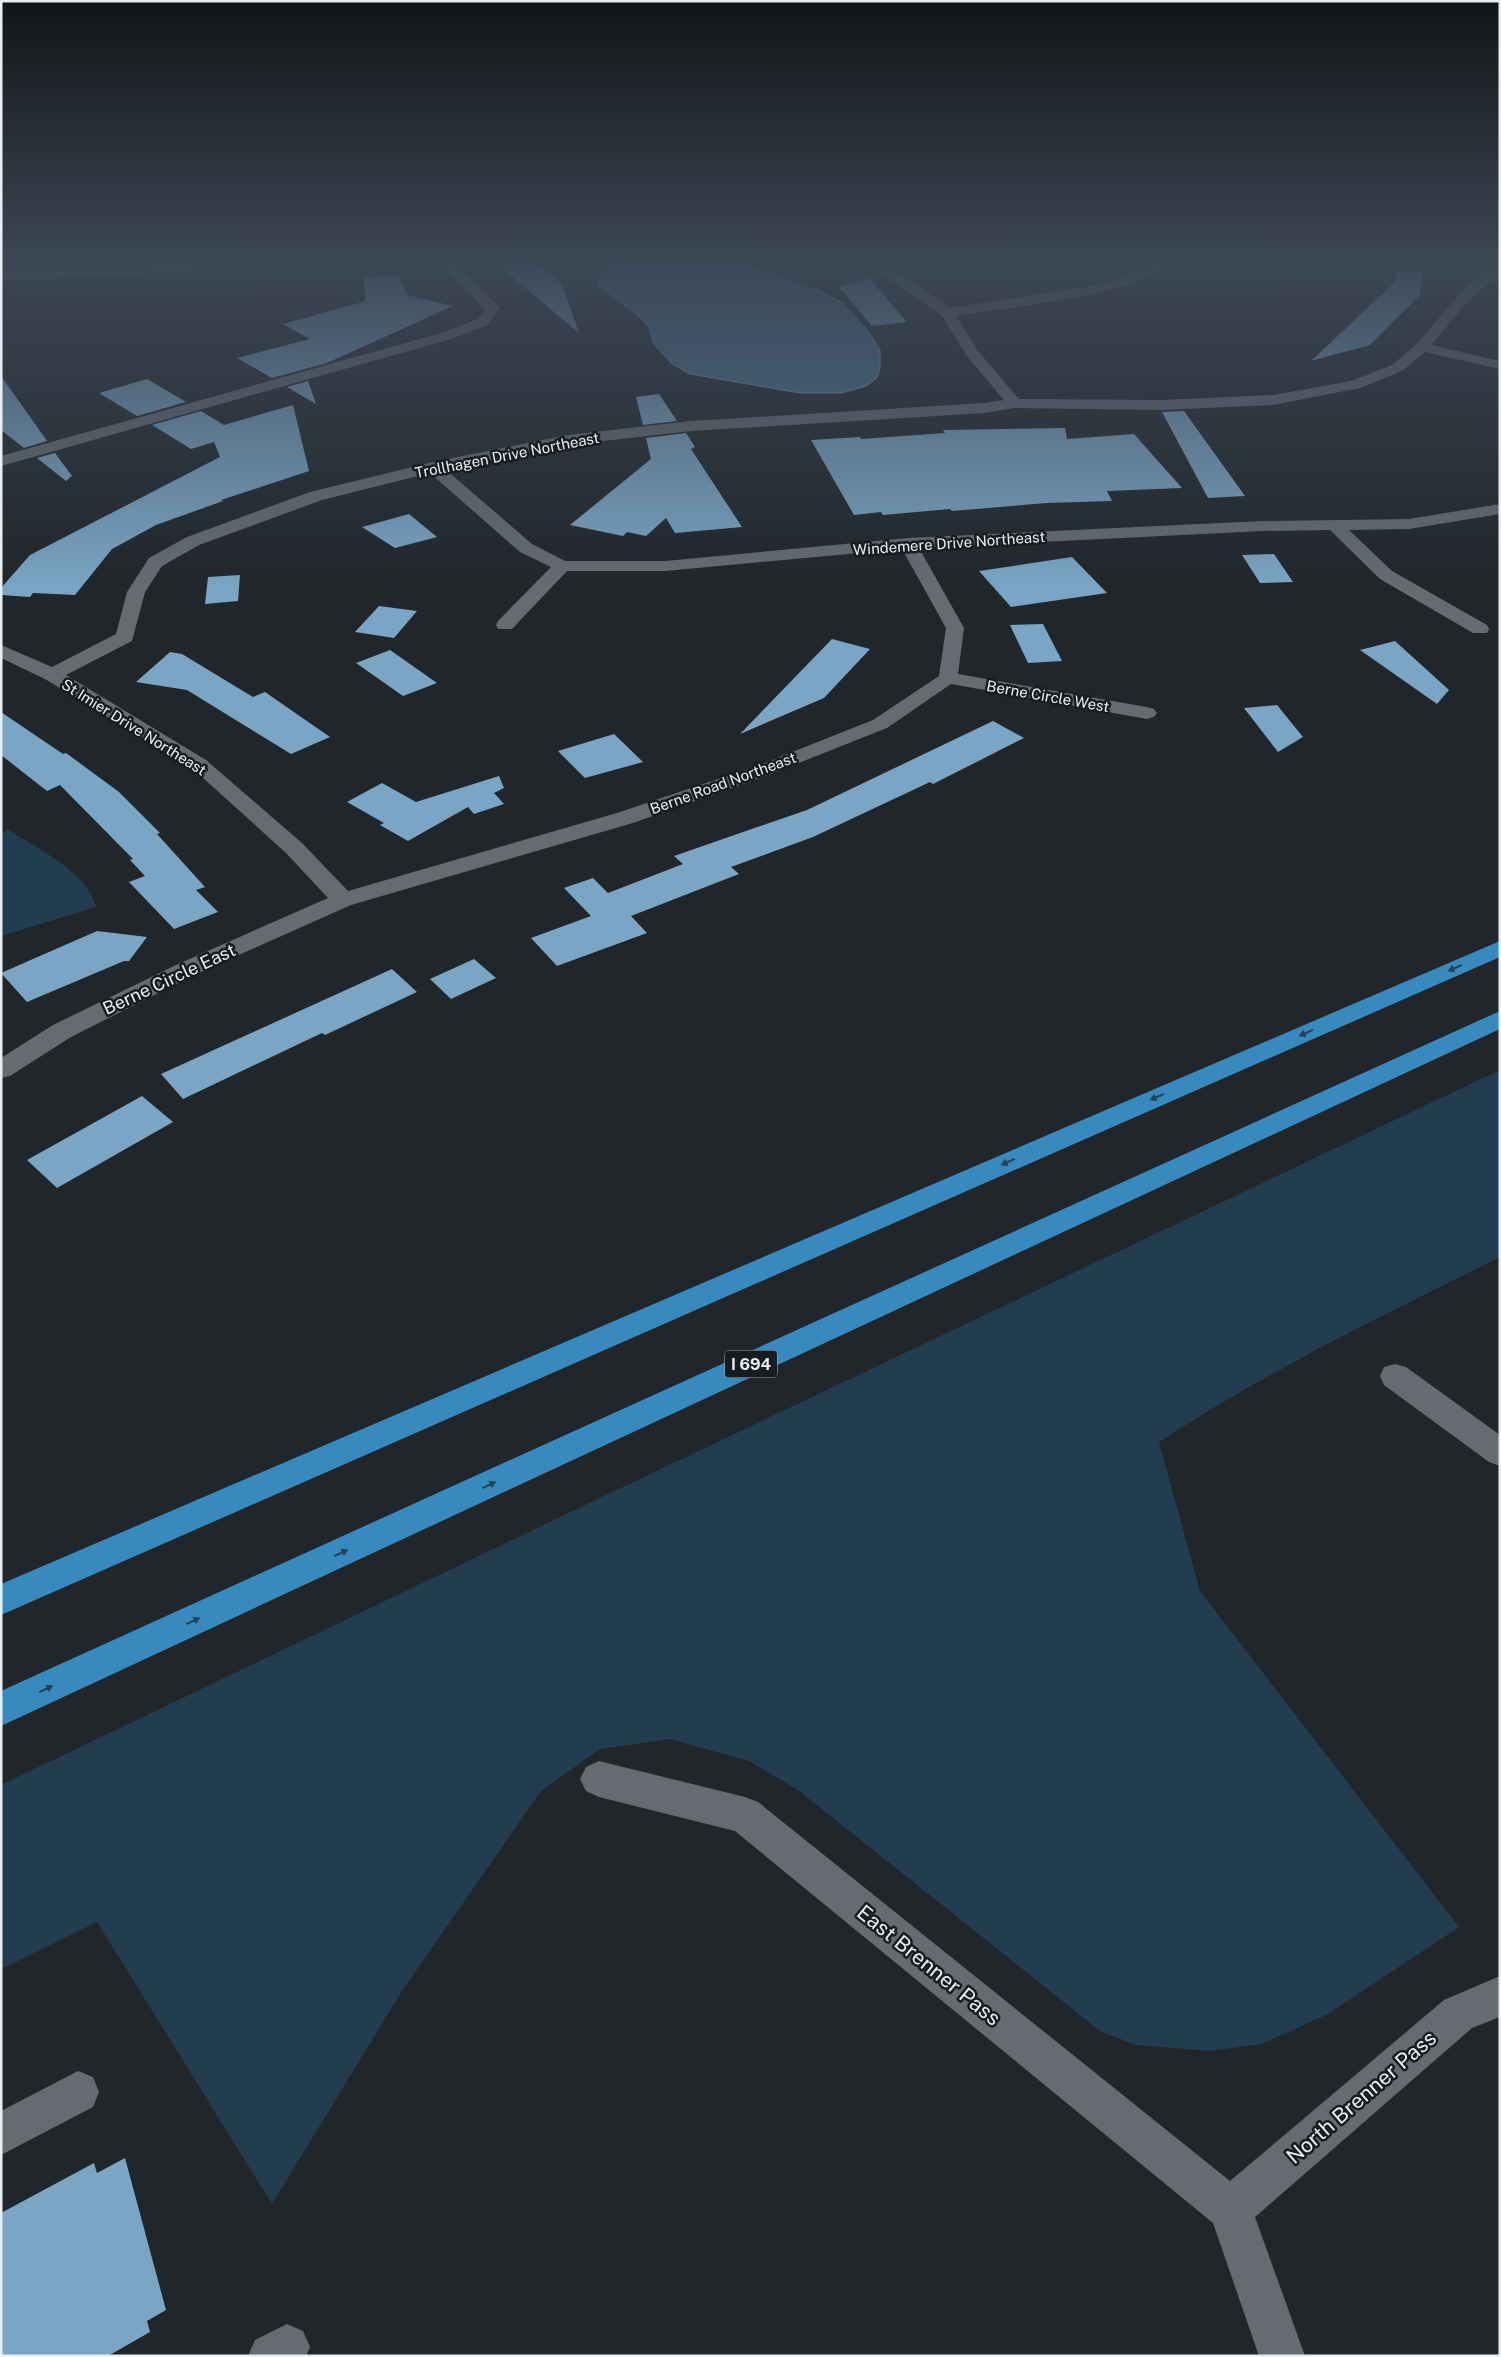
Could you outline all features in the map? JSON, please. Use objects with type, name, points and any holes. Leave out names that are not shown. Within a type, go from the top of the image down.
[{"type":"highway","points":[[1,1600],[1500,948]]},
{"type":"highway","name":"I 694","points":[[1,1709],[1500,1019]]},
{"type":"street","points":[[1,461],[329,369]]},
{"type":"street","points":[[985,369],[1014,403]]},
{"type":"street","name":"Trollhagen Drive Northeast","points":[[52,676],[124,637],[136,592],[155,562],[193,541],[316,496],[433,467],[568,440],[691,426],[984,408],[1014,403],[1163,405],[1273,400],[1355,385],[1395,369]]},
{"type":"street","name":"Windemere Drive Northeast","points":[[433,467],[526,548],[562,566],[665,566],[908,544],[1252,527],[1409,524],[1500,509]]},
{"type":"street","points":[[1334,525],[1386,575],[1480,629]]},
{"type":"street","points":[[908,544],[955,628],[948,678]]},
{"type":"street","points":[[505,625],[562,566]]},
{"type":"street","name":"St Imier Drive Northeast","points":[[1,651],[52,676],[199,764],[294,848],[343,900]]},
{"type":"street","name":"Berne Circle West","points":[[948,678],[1147,713]]},
{"type":"street","name":"Berne Road Northeast","points":[[343,900],[626,818],[764,770],[880,724],[948,678]]},
{"type":"street","name":"Berne Circle East","points":[[1,1070],[62,1031],[168,978],[343,900]]},
{"type":"street","points":[[1395,1376],[1500,1453]]},
{"type":"street","name":"East Brenner Pass","points":[[599,1779],[744,1815],[1230,2209]]},
{"type":"street","name":"North Brenner Pass","points":[[1230,2209],[1458,2014],[1500,1996]]},
{"type":"street","points":[[1,2134],[78,2092]]},
{"type":"street","points":[[1230,2209],[1282,2356]]},
{"type":"shaded area","points":[[681,369],[880,369],[877,378],[866,386],[842,393],[800,393],[690,374]]},
{"type":"shaded area","points":[[7,829],[45,852],[72,872],[91,894],[96,907],[1,936],[1,836]]},
{"type":"shaded area","points":[[1500,1070],[1500,1257],[1370,1322],[1284,1368],[1242,1391],[1159,1442],[1200,1591],[1459,1927],[1328,2014],[1262,2044],[1209,2051],[1136,2045],[1100,2031],[798,1790],[749,1761],[670,1739],[600,1749],[541,1791],[402,1991],[272,2204],[97,1922],[1,1969],[1,1785]]},
{"type":"building","points":[[256,369],[305,369],[272,378]]},
{"type":"building","points":[[1,376],[47,441],[24,448],[1,430]]},
{"type":"building","points":[[147,379],[186,402],[137,416],[99,393]]},
{"type":"building","points":[[308,381],[316,404],[287,387]]},
{"type":"building","points":[[659,394],[677,421],[643,425],[636,397]]},
{"type":"building","points":[[293,405],[309,471],[221,500],[223,501],[156,525],[112,549],[75,595],[33,593],[30,597],[1,595],[1,588],[30,555],[220,457],[214,442],[191,449],[152,425],[201,411],[224,425]]},
{"type":"building","points":[[1184,411],[1245,496],[1208,498],[1162,412]]},
{"type":"building","points":[[1065,428],[1067,439],[1134,434],[1182,488],[1107,491],[1112,501],[1047,503],[883,515],[881,512],[854,515],[811,440],[860,437],[861,439],[945,433],[943,430]]},
{"type":"building","points":[[686,433],[695,447],[691,449],[742,527],[675,533],[666,518],[646,536],[627,532],[623,536],[570,525],[651,459],[646,438]]},
{"type":"building","points":[[55,453],[72,476],[66,481],[37,458]]},
{"type":"building","points":[[409,514],[437,537],[395,548],[362,527]]},
{"type":"building","points":[[1274,554],[1293,582],[1260,583],[1242,555]]},
{"type":"building","points":[[1072,557],[1107,593],[1011,607],[979,571]]},
{"type":"building","points":[[240,575],[238,601],[205,604],[208,577]]},
{"type":"building","points":[[379,606],[417,611],[394,638],[355,632]]},
{"type":"building","points":[[1043,624],[1062,661],[1028,663],[1010,625]]},
{"type":"building","points":[[832,639],[870,649],[824,698],[740,734]]},
{"type":"building","points":[[1395,641],[1449,690],[1437,704],[1360,650]]},
{"type":"building","points":[[390,650],[437,683],[403,696],[356,663]]},
{"type":"building","points":[[170,652],[182,654],[253,697],[265,692],[330,737],[291,754],[187,690],[136,682]]},
{"type":"building","points":[[1277,705],[1303,737],[1278,752],[1244,708]]},
{"type":"building","points":[[1,712],[63,754],[66,753],[119,792],[160,833],[157,834],[205,887],[196,890],[218,912],[174,929],[129,882],[145,876],[130,860],[133,859],[60,785],[47,791],[1,755]]},
{"type":"building","points":[[993,721],[1024,738],[933,784],[930,782],[813,837],[731,867],[739,874],[631,916],[647,933],[557,966],[531,938],[591,916],[564,888],[593,878],[608,893],[683,864],[674,856],[807,810]]},
{"type":"building","points":[[614,734],[643,762],[585,778],[558,751]]},
{"type":"building","points":[[499,776],[504,788],[494,793],[504,804],[474,814],[468,807],[408,841],[380,825],[384,823],[347,802],[382,783],[416,802]]},
{"type":"building","points":[[97,931],[147,937],[129,961],[124,961],[27,1002],[1,973]]},
{"type":"building","points":[[474,959],[496,978],[451,999],[430,979]]},
{"type":"building","points":[[392,969],[417,992],[325,1035],[322,1033],[183,1099],[161,1074]]},
{"type":"building","points":[[142,1096],[173,1122],[57,1188],[27,1160]]},
{"type":"building","points":[[125,2158],[166,2310],[147,2321],[150,2332],[108,2356],[1,2356],[1,2213],[94,2163],[97,2173]]}]
